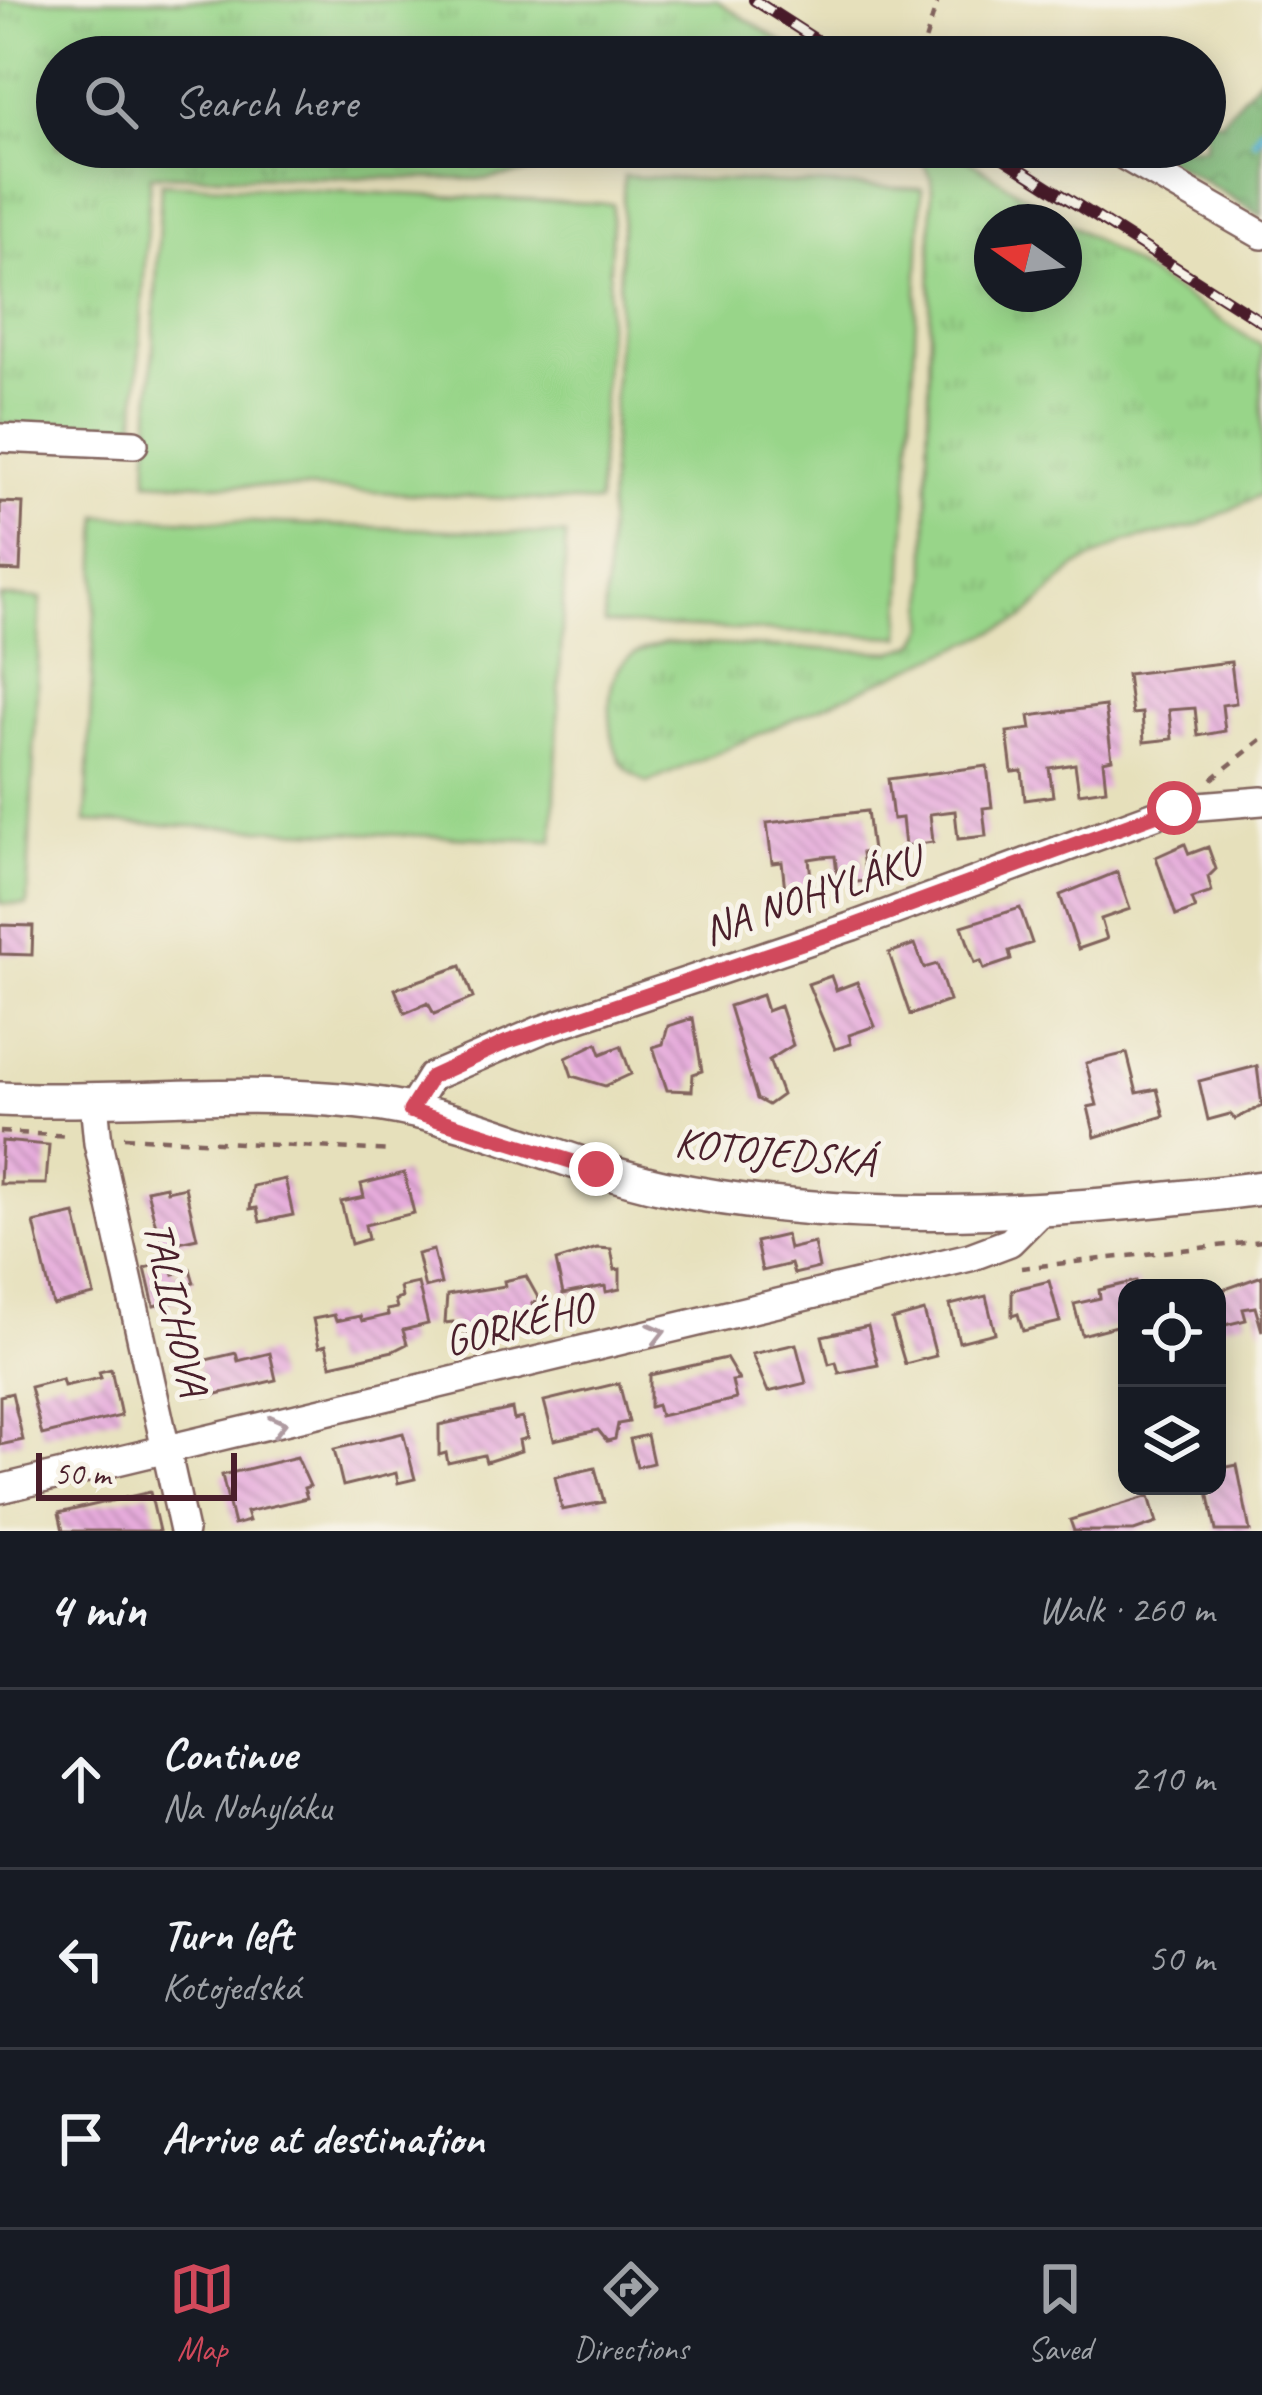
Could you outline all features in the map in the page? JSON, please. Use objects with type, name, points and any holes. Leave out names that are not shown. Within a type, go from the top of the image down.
[{"type":"main road","name":"KOTOJEDSKÁ","points":[[0,1099],[95,1119],[312,1100],[410,1111],[612,1174],[699,1193],[922,1211],[1042,1210],[1262,1188]]},
{"type":"street","points":[[1146,168],[1262,235]]},
{"type":"street","points":[[0,438],[134,444]]},
{"type":"street","name":"NA NOHYLÁKU","points":[[410,1111],[431,1077],[507,1042],[853,926],[1174,808],[1262,801]]},
{"type":"street","name":"TALICHOVA","points":[[95,1119],[184,1531]]},
{"type":"street","name":"GORKÉHO","points":[[0,1489],[970,1257],[1010,1242],[1042,1210]]},
{"type":"path","points":[[927,36],[938,0]]},
{"type":"path","points":[[1174,808],[1262,740]]},
{"type":"path","points":[[95,1119],[393,1151]]},
{"type":"green space","points":[[0,0],[716,0],[772,36],[36,36],[36,168],[558,168],[487,179],[150,175],[135,430],[0,424]]},
{"type":"green space","points":[[1262,75],[1262,216],[1182,168],[1226,168],[1226,114]]},
{"type":"green space","points":[[926,168],[981,168],[1038,204],[974,204],[974,312],[1082,312],[1082,232],[1262,346],[1262,494],[1197,526],[1125,542],[1076,567],[1023,619],[647,783],[619,757],[610,720],[613,681],[621,665],[645,649],[666,643],[894,652],[917,643],[926,627],[932,179]]},
{"type":"green space","points":[[624,176],[922,189],[901,637],[604,624]]},
{"type":"green space","points":[[161,183],[613,204],[598,503],[147,481]]},
{"type":"green space","points":[[99,516],[566,535],[553,841],[86,822]]},
{"type":"green space","points":[[0,597],[41,598],[27,905],[0,903]]},
{"type":"building","points":[[0,502],[23,503],[20,571],[0,570]]},
{"type":"building","points":[[1231,662],[1236,703],[1222,705],[1225,731],[1198,736],[1195,708],[1169,710],[1172,739],[1144,742],[1142,713],[1132,714],[1127,674]]},
{"type":"building","points":[[1105,706],[1112,759],[1103,761],[1106,789],[1079,793],[1075,764],[1049,768],[1053,796],[1025,800],[1022,771],[1012,772],[1007,732],[1031,729],[1029,716]]},
{"type":"building","points":[[987,766],[992,807],[983,808],[986,836],[958,839],[955,811],[930,814],[933,842],[905,846],[902,818],[893,819],[888,779]]},
{"type":"building","points":[[867,811],[872,851],[862,853],[866,881],[838,884],[835,856],[822,857],[809,859],[812,887],[785,890],[782,862],[772,863],[767,823]]},
{"type":"building","points":[[1185,844],[1189,854],[1208,847],[1216,869],[1208,877],[1212,892],[1191,899],[1195,909],[1176,916],[1156,857]]},
{"type":"building","points":[[1117,872],[1130,909],[1101,919],[1107,939],[1078,949],[1060,895]]},
{"type":"building","points":[[1020,908],[1032,943],[1009,951],[1011,960],[984,969],[981,961],[975,963],[962,926]]},
{"type":"building","points":[[0,925],[33,926],[32,955],[0,954]]},
{"type":"building","points":[[915,944],[924,968],[937,964],[949,1001],[910,1015],[889,953]]},
{"type":"building","points":[[461,966],[473,998],[434,1014],[428,1003],[405,1013],[395,989]]},
{"type":"building","points":[[831,976],[836,990],[857,982],[875,1026],[849,1035],[851,1044],[835,1049],[808,984]]},
{"type":"building","points":[[762,995],[767,1011],[780,1006],[793,1045],[769,1060],[782,1095],[768,1105],[757,1099],[729,1006]]},
{"type":"building","points":[[693,1018],[702,1071],[693,1074],[692,1091],[667,1090],[653,1047],[663,1044],[668,1026]]},
{"type":"building","points":[[597,1043],[601,1054],[621,1046],[631,1074],[605,1086],[572,1076],[566,1058]]},
{"type":"building","points":[[1127,1053],[1137,1093],[1157,1089],[1164,1116],[1095,1137],[1088,1107],[1097,1105],[1086,1063]]},
{"type":"building","points":[[1257,1066],[1262,1106],[1235,1119],[1230,1114],[1208,1120],[1199,1081]]},
{"type":"building","points":[[2,1141],[49,1145],[46,1184],[0,1184]]},
{"type":"building","points":[[404,1173],[414,1213],[365,1225],[368,1239],[351,1244],[341,1202],[364,1197],[361,1184]]},
{"type":"building","points":[[285,1179],[293,1215],[260,1222],[257,1208],[250,1209],[253,1186]]},
{"type":"building","points":[[166,1186],[167,1191],[185,1187],[197,1238],[161,1246],[147,1190]]},
{"type":"building","points":[[75,1214],[94,1295],[53,1305],[34,1223]]},
{"type":"building","points":[[786,1235],[789,1249],[814,1243],[819,1268],[794,1274],[791,1264],[762,1271],[756,1242]]},
{"type":"building","points":[[597,1248],[611,1249],[615,1270],[620,1269],[620,1289],[606,1292],[605,1286],[563,1294],[556,1261]]},
{"type":"building","points":[[433,1250],[441,1284],[425,1288],[417,1254]]},
{"type":"building","points":[[171,1261],[174,1274],[190,1269],[194,1283],[178,1286],[181,1300],[154,1306],[145,1268]]},
{"type":"building","points":[[526,1276],[540,1301],[532,1303],[536,1318],[457,1337],[453,1322],[445,1323],[447,1295],[505,1286],[504,1281]]},
{"type":"building","points":[[1262,1276],[1262,1331],[1255,1307],[1243,1309],[1246,1320],[1226,1325],[1226,1289]]},
{"type":"building","points":[[1049,1281],[1060,1322],[1023,1331],[1018,1314],[1012,1316],[1012,1290]]},
{"type":"building","points":[[418,1283],[428,1324],[403,1330],[407,1344],[331,1365],[326,1345],[319,1347],[313,1319],[360,1316],[362,1321],[388,1315],[387,1310],[397,1308],[395,1300],[402,1298],[400,1287]]},
{"type":"building","points":[[1118,1285],[1118,1325],[1082,1335],[1074,1304],[1100,1298],[1099,1290]]},
{"type":"building","points":[[986,1296],[995,1333],[959,1342],[950,1305]]},
{"type":"building","points":[[924,1311],[936,1356],[905,1364],[892,1320]]},
{"type":"building","points":[[868,1326],[878,1365],[839,1373],[836,1362],[829,1364],[822,1336]]},
{"type":"building","points":[[796,1344],[806,1383],[768,1392],[752,1354]]},
{"type":"building","points":[[236,1353],[238,1361],[270,1353],[276,1380],[205,1397],[197,1362]]},
{"type":"building","points":[[726,1358],[739,1380],[732,1381],[736,1399],[660,1416],[657,1405],[650,1407],[650,1375]]},
{"type":"building","points":[[111,1369],[121,1416],[42,1435],[30,1387],[62,1379],[64,1386],[101,1378],[99,1372]]},
{"type":"building","points":[[619,1383],[629,1422],[618,1424],[615,1439],[607,1441],[598,1430],[554,1440],[544,1401]]},
{"type":"building","points":[[12,1393],[23,1440],[0,1445],[0,1396]]},
{"type":"building","points":[[512,1409],[514,1420],[522,1418],[527,1438],[519,1440],[521,1451],[486,1462],[484,1455],[448,1463],[446,1453],[439,1455],[439,1425]]},
{"type":"building","points":[[403,1433],[415,1479],[398,1483],[396,1473],[343,1486],[334,1449]]},
{"type":"building","points":[[647,1435],[653,1463],[637,1467],[630,1439]]},
{"type":"building","points":[[297,1457],[310,1486],[304,1488],[307,1498],[246,1512],[249,1521],[234,1525],[222,1475]]},
{"type":"building","points":[[1237,1465],[1250,1531],[1216,1531],[1209,1495],[1226,1495],[1226,1467]]},
{"type":"building","points":[[595,1468],[604,1502],[562,1510],[555,1477]]},
{"type":"building","points":[[150,1492],[159,1531],[63,1531],[59,1513]]},
{"type":"building","points":[[1149,1496],[1157,1523],[1134,1531],[1074,1531],[1070,1520]]},
{"type":"waterway","points":[[1255,140],[1262,129]]},
{"type":"railway","points":[[754,0],[810,36]]},
{"type":"railway","points":[[1019,168],[1262,322]]},
{"type":"route","points":[[596,1169],[410,1111],[421,1086],[431,1077],[507,1042],[853,926],[1174,808]]}]
